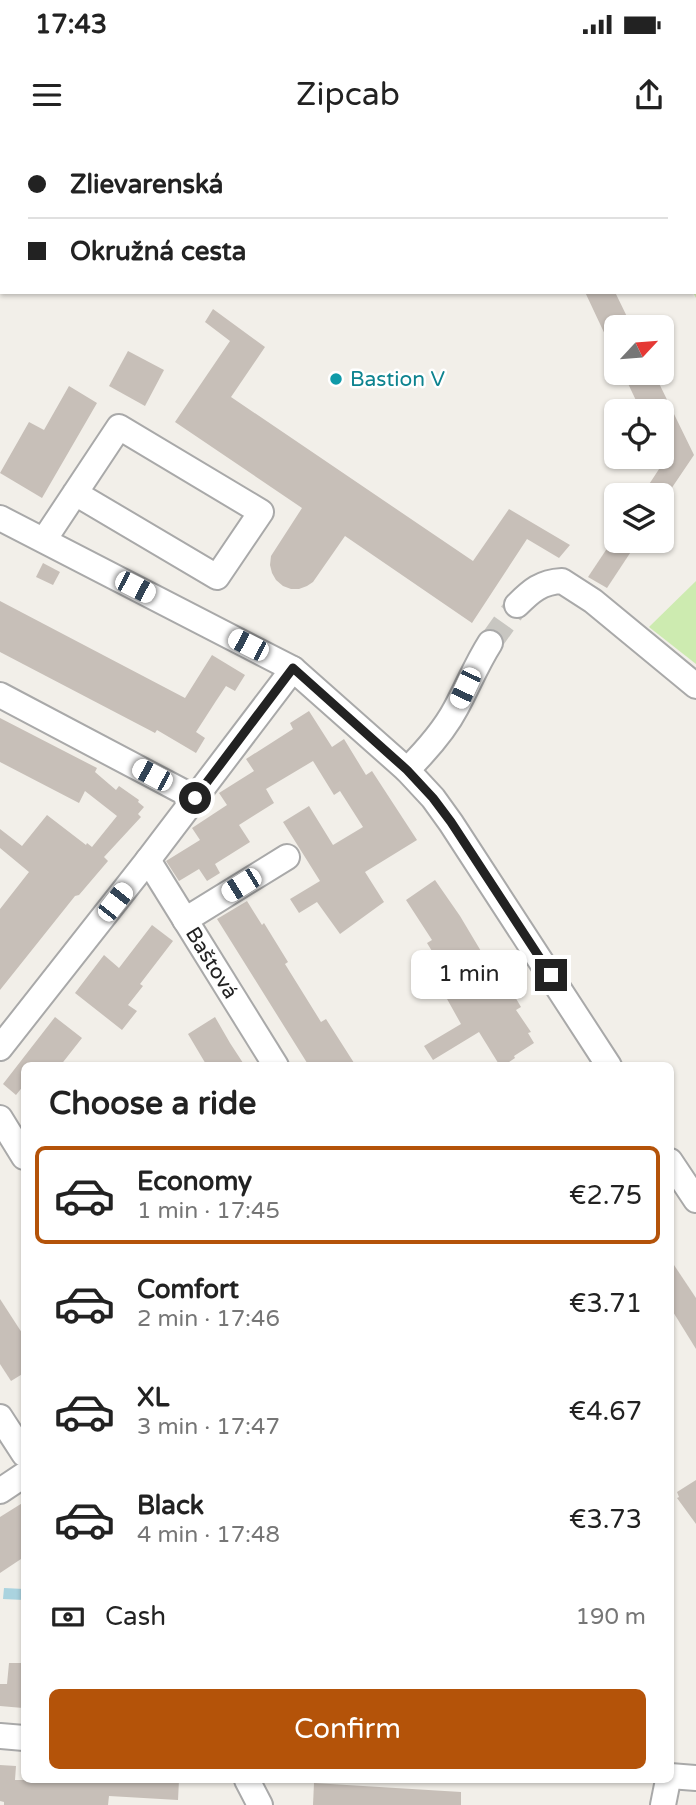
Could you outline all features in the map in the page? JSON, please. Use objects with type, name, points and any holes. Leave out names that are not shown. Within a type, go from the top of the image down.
[{"type":"street","points":[[44,540],[75,493],[119,427],[261,512],[217,577],[75,493]]},
{"type":"street","points":[[0,517],[293,668],[407,770],[451,822],[606,1062]]},
{"type":"street","points":[[517,605],[545,583],[562,581],[593,601],[696,686]]},
{"type":"street","points":[[407,770],[426,750],[455,710],[475,666],[490,643]]},
{"type":"street","points":[[0,1048],[148,860],[293,668]]},
{"type":"street","points":[[0,695],[195,798]]},
{"type":"street","points":[[185,920],[287,857]]},
{"type":"street","name":"Baštová","points":[[148,860],[274,1062]]},
{"type":"street","points":[[0,1118],[21,1152]]},
{"type":"street","points":[[674,1167],[696,1200]]},
{"type":"street","points":[[0,1417],[21,1449]]},
{"type":"street","points":[[0,1491],[21,1477]]},
{"type":"street","points":[[0,1736],[21,1738]]},
{"type":"street","points":[[674,1778],[696,1777]]},
{"type":"street","points":[[249,1783],[260,1805]]},
{"type":"street","points":[[663,1805],[668,1783]]},
{"type":"green space","points":[[696,581],[696,664],[649,627]]},
{"type":"water","points":[[4,1588],[21,1589],[21,1600],[3,1599]]},
{"type":"building","points":[[586,294],[616,294],[626,315],[604,315],[604,332]]},
{"type":"building","points":[[213,309],[265,347],[231,397],[473,561],[509,509],[570,545],[559,558],[527,539],[472,623],[345,536],[313,582],[299,589],[283,586],[272,573],[271,556],[302,508],[175,422],[230,341],[205,322]]},
{"type":"building","points":[[128,351],[164,370],[145,406],[109,386]]},
{"type":"building","points":[[629,385],[660,385],[667,399],[635,399]]},
{"type":"building","points":[[69,386],[97,403],[42,498],[0,473],[29,422],[44,430]]},
{"type":"building","points":[[674,414],[694,455],[674,485],[650,483],[659,469],[674,469]]},
{"type":"building","points":[[604,553],[630,553],[607,588],[588,577]]},
{"type":"building","points":[[43,563],[60,572],[53,585],[36,577]]},
{"type":"building","points":[[0,601],[185,698],[212,655],[245,675],[235,691],[226,686],[196,732],[205,738],[196,753],[157,730],[155,733],[0,652]]},
{"type":"building","points":[[309,711],[332,747],[344,739],[366,775],[372,771],[417,840],[365,872],[384,902],[340,934],[317,902],[299,913],[290,899],[320,881],[283,822],[309,806],[333,845],[363,827],[340,791],[334,795],[313,761],[266,789],[274,803],[239,825],[250,842],[215,864],[220,873],[207,881],[199,869],[179,881],[166,861],[200,840],[192,828],[227,805],[219,793],[254,771],[246,759],[293,729],[290,723]]},
{"type":"building","points":[[0,718],[97,768],[95,772],[116,790],[119,786],[139,800],[144,807],[138,814],[141,817],[104,857],[108,861],[79,895],[75,896],[0,990],[0,909],[29,872],[0,848],[0,829],[22,846],[47,815],[92,847],[117,816],[85,791],[79,803],[0,762]]},
{"type":"building","points":[[435,880],[506,993],[511,990],[521,1007],[516,1010],[531,1032],[528,1033],[534,1043],[509,1062],[498,1062],[479,1032],[433,1060],[424,1046],[461,1024],[442,990],[452,984],[427,943],[432,940],[406,900]]},
{"type":"building","points":[[247,901],[288,962],[285,964],[321,1022],[326,1019],[353,1062],[306,1062],[217,919]]},
{"type":"building","points":[[152,925],[173,941],[140,984],[143,986],[128,1005],[137,1011],[122,1030],[75,993],[104,955],[119,968]]},
{"type":"building","points":[[55,1017],[82,1038],[63,1062],[21,1062],[21,1089],[16,1095],[3,1084]]},
{"type":"building","points":[[215,1017],[242,1062],[205,1062],[188,1034]]},
{"type":"building","points":[[674,1265],[696,1298],[696,1349],[674,1313]]},
{"type":"building","points":[[0,1299],[21,1331],[21,1375],[11,1381],[0,1364]]},
{"type":"building","points":[[696,1480],[696,1524],[677,1498],[677,1492]]},
{"type":"building","points":[[21,1504],[21,1559],[0,1573],[0,1517]]},
{"type":"building","points":[[9,1663],[21,1663],[21,1708],[0,1706],[0,1684],[7,1684]]},
{"type":"building","points":[[0,1765],[16,1766],[15,1780],[21,1780],[21,1783],[179,1783],[178,1800],[109,1796],[108,1805],[4,1805],[4,1802],[0,1801]]},
{"type":"building","points":[[314,1783],[461,1792],[461,1805],[313,1805]]},
{"type":"tunnel","points":[[490,643],[517,605]]},
{"type":"place","name":"Bastion V","points":[[336,379]]},
{"type":"route","points":[[195,798],[293,668],[372,737],[433,798],[551,975]]}]
